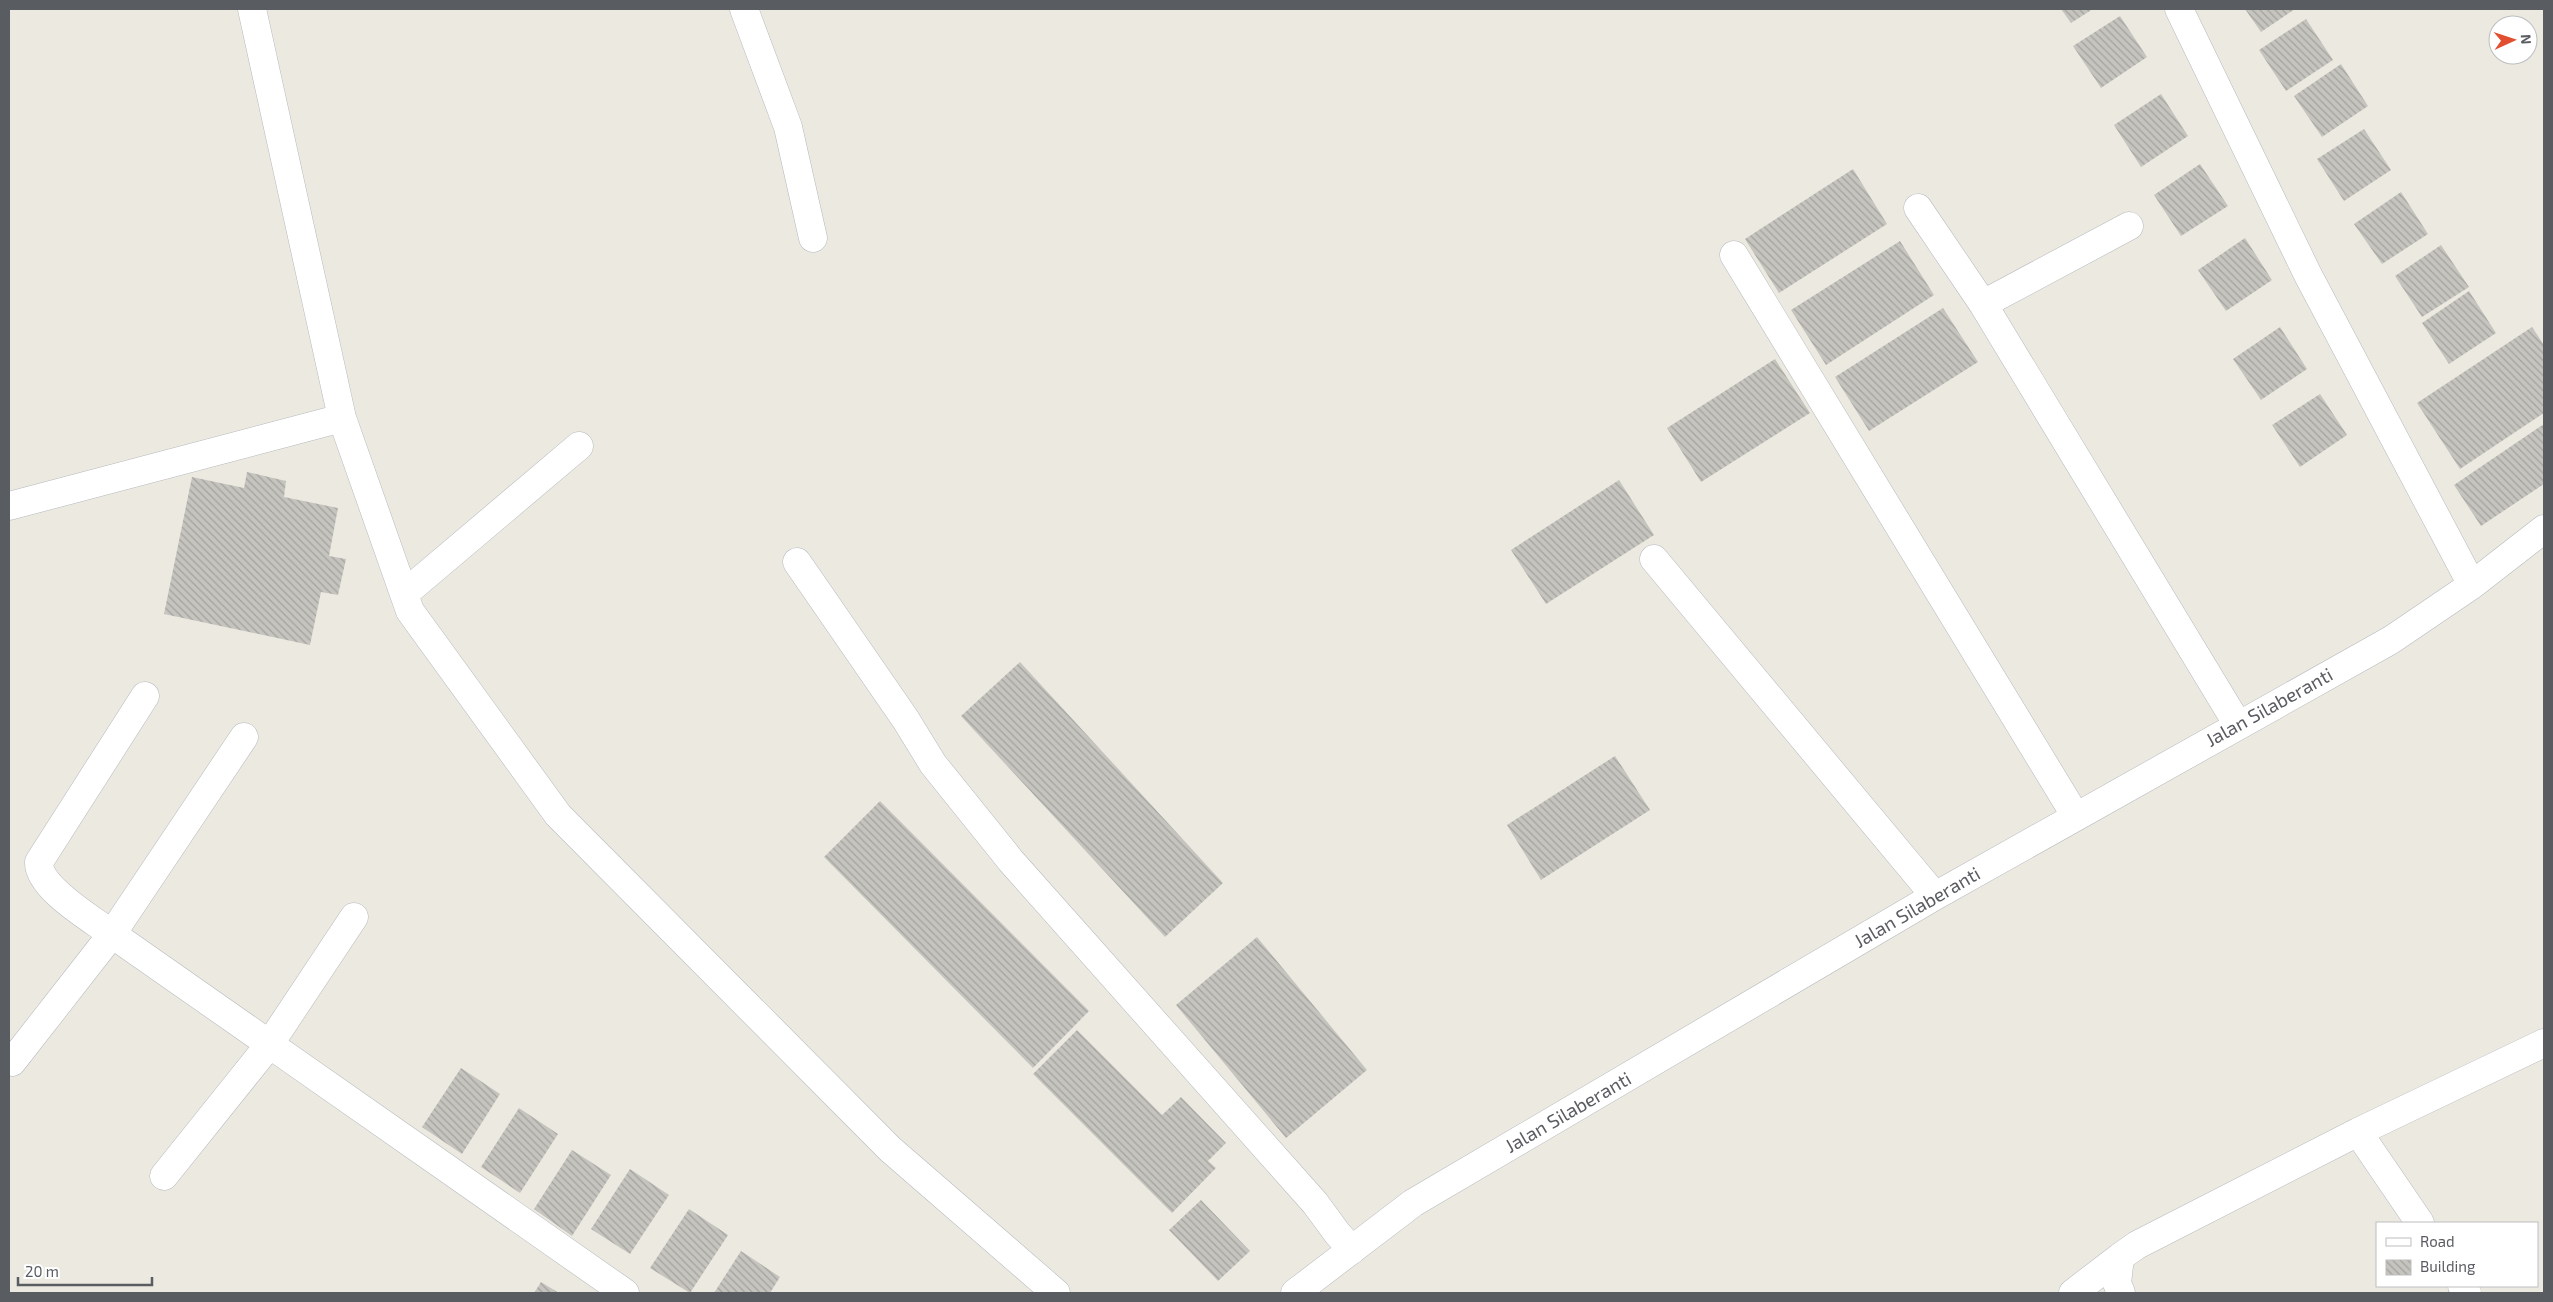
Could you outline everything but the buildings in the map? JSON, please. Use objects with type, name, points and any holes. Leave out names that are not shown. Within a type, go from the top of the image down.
[{"type":"street","points":[[744,9],[788,127],[813,238]]},
{"type":"street","points":[[2179,9],[2308,275],[2472,585]]},
{"type":"street","points":[[257,11],[342,418],[410,611],[558,814],[890,1149],[1056,1293]]},
{"type":"street","points":[[1918,208],[1983,304],[2238,725]]},
{"type":"street","points":[[1983,304],[2130,226]]},
{"type":"street","points":[[1734,255],[2075,815]]},
{"type":"street","points":[[9,506],[342,418]]},
{"type":"street","points":[[404,594],[579,446]]},
{"type":"street","name":"Jalan Silaberanti","points":[[1295,1293],[1413,1203],[2075,815],[2391,640],[2472,585],[2544,530]]},
{"type":"street","points":[[1654,559],[1935,896]]},
{"type":"street","points":[[798,562],[906,720],[933,764],[969,809],[1012,862],[1315,1203],[1336,1234],[1352,1250]]},
{"type":"street","points":[[144,696],[39,862],[39,869],[48,885],[112,934],[625,1293]]},
{"type":"street","points":[[12,1062],[112,934],[244,736]]},
{"type":"street","points":[[164,1176],[269,1045],[354,917]]},
{"type":"street","points":[[2073,1293],[2137,1245],[2358,1132],[2544,1043]]},
{"type":"street","points":[[2358,1132],[2419,1222]]},
{"type":"street","points":[[2120,1257],[2117,1283],[2121,1293]]}]
